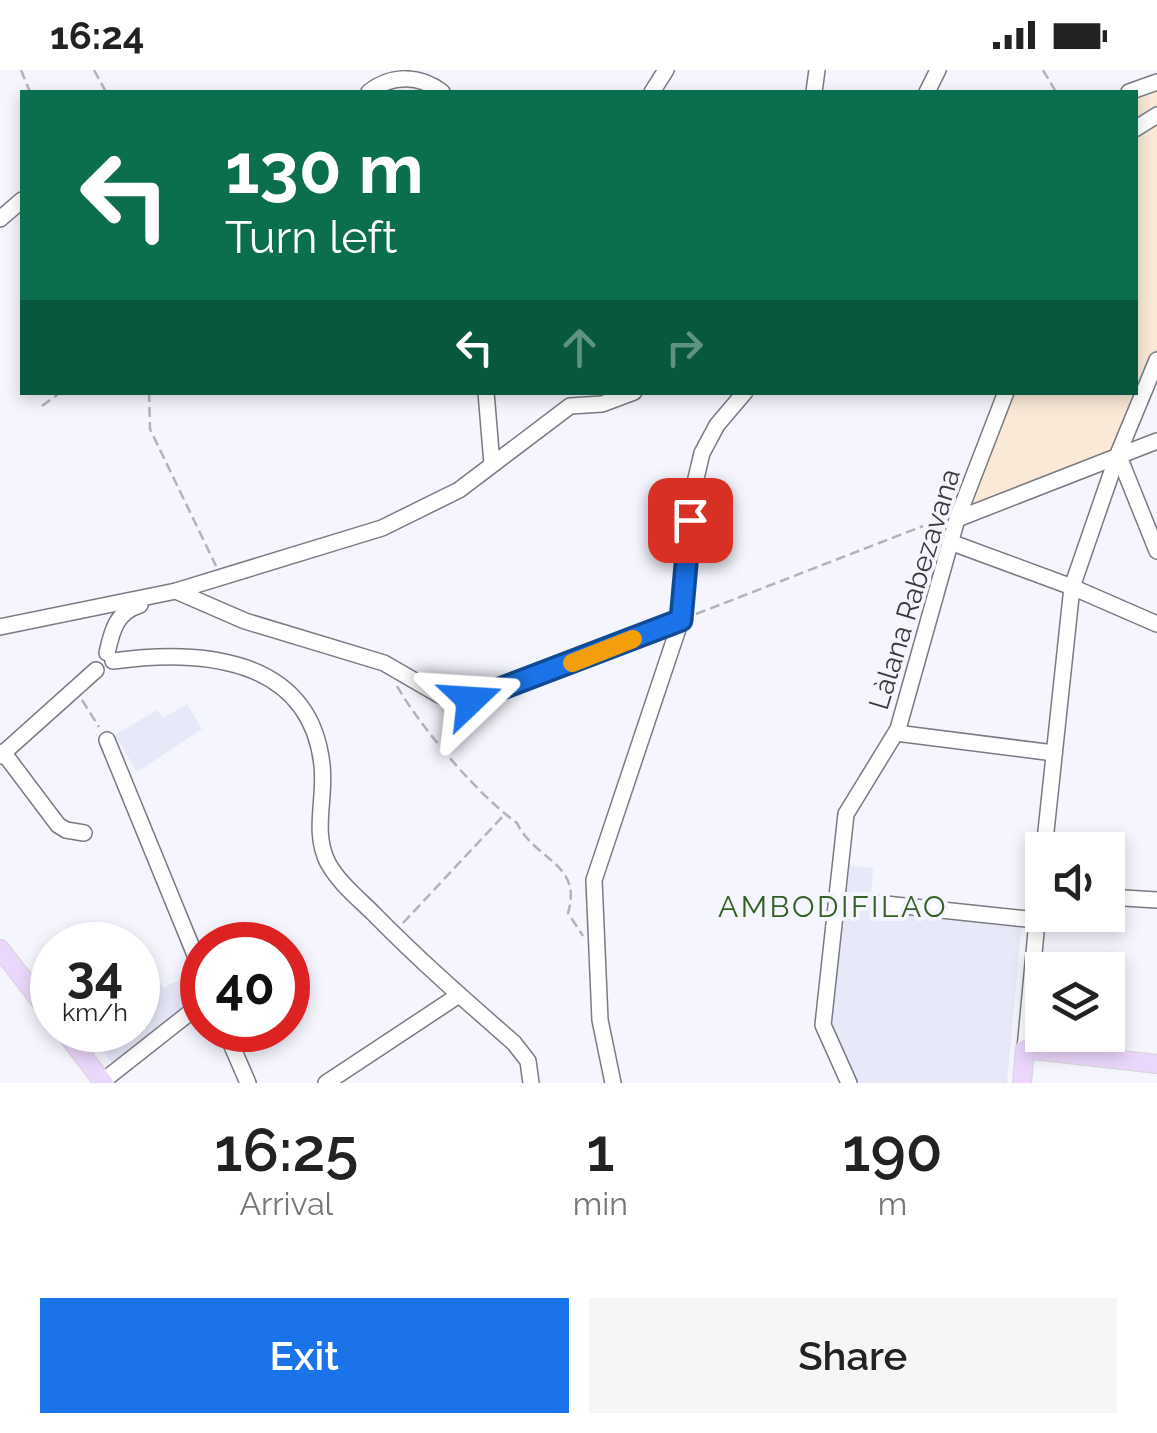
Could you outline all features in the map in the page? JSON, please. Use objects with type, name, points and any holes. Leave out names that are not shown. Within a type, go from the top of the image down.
[{"type":"main road","points":[[0,949],[30,988]]},
{"type":"main road","points":[[1022,1083],[1025,1049]]},
{"type":"main road","points":[[81,1052],[104,1082]]},
{"type":"main road","points":[[1051,1052],[1157,1064]]},
{"type":"street","points":[[373,90],[393,79],[410,78],[439,90]]},
{"type":"street","points":[[0,219],[20,202]]},
{"type":"street","points":[[1046,832],[1072,587],[1118,454],[1157,360]]},
{"type":"street","points":[[486,395],[492,464]]},
{"type":"street","points":[[108,655],[111,634],[124,610],[407,519],[459,490],[570,399],[602,404],[626,395]]},
{"type":"street","points":[[614,1083],[600,1020],[594,880],[681,620],[697,470],[708,440],[744,395]]},
{"type":"street","name":"Làlana Rabezavana","points":[[849,1083],[823,1025],[846,814],[896,733],[957,519],[1005,395]]},
{"type":"street","points":[[957,519],[1157,441]]},
{"type":"street","points":[[1118,454],[1156,541]]},
{"type":"street","points":[[950,542],[1072,587],[1157,624]]},
{"type":"street","points":[[0,627],[176,591],[246,622],[384,664],[441,696],[471,700],[681,620]]},
{"type":"street","points":[[108,655],[109,620],[116,604]]},
{"type":"street","points":[[84,833],[58,825],[2,754],[96,670],[93,658],[194,658],[249,668],[280,683],[310,721],[320,751],[320,827],[325,856],[337,876],[393,934],[522,1051],[532,1083]]},
{"type":"street","points":[[896,733],[1054,753]]},
{"type":"street","points":[[107,740],[182,922]]},
{"type":"street","points":[[1125,898],[1157,900]]},
{"type":"street","points":[[876,904],[1025,919]]},
{"type":"street","points":[[326,1083],[459,995]]},
{"type":"street","points":[[104,1082],[180,1022]]},
{"type":"street","points":[[235,1052],[248,1083]]},
{"type":"path","points":[[42,406],[57,395]]},
{"type":"path","points":[[150,395],[150,430],[221,576]]},
{"type":"path","points":[[681,620],[923,526]]},
{"type":"path","points":[[384,664],[407,703],[460,767],[517,824],[522,835],[563,870],[573,897],[568,913],[575,927],[596,949]]},
{"type":"path","points":[[76,690],[107,740]]},
{"type":"path","points":[[393,934],[504,814]]},
{"type":"shaded area","points":[[1157,82],[1157,360],[1118,454],[957,519],[1005,395],[1138,395],[1138,91]]},
{"type":"shaded area","points":[[187,704],[202,729],[137,772],[115,735],[157,710],[163,718]]},
{"type":"shaded area","points":[[847,865],[873,868],[870,905],[1022,922],[1007,1083],[855,1083],[829,1029]]},
{"type":"shaded area","points":[[180,980],[180,1013],[160,1028],[160,983],[163,988]]},
{"type":"shaded area","points":[[104,1052],[127,1052],[112,1063]]},
{"type":"slow traffic","points":[[572,663],[633,639]]},
{"type":"district","name":"AMBODIFILAO","points":[[833,907]]},
{"type":"route","points":[[471,700],[681,620],[690,520]]}]
